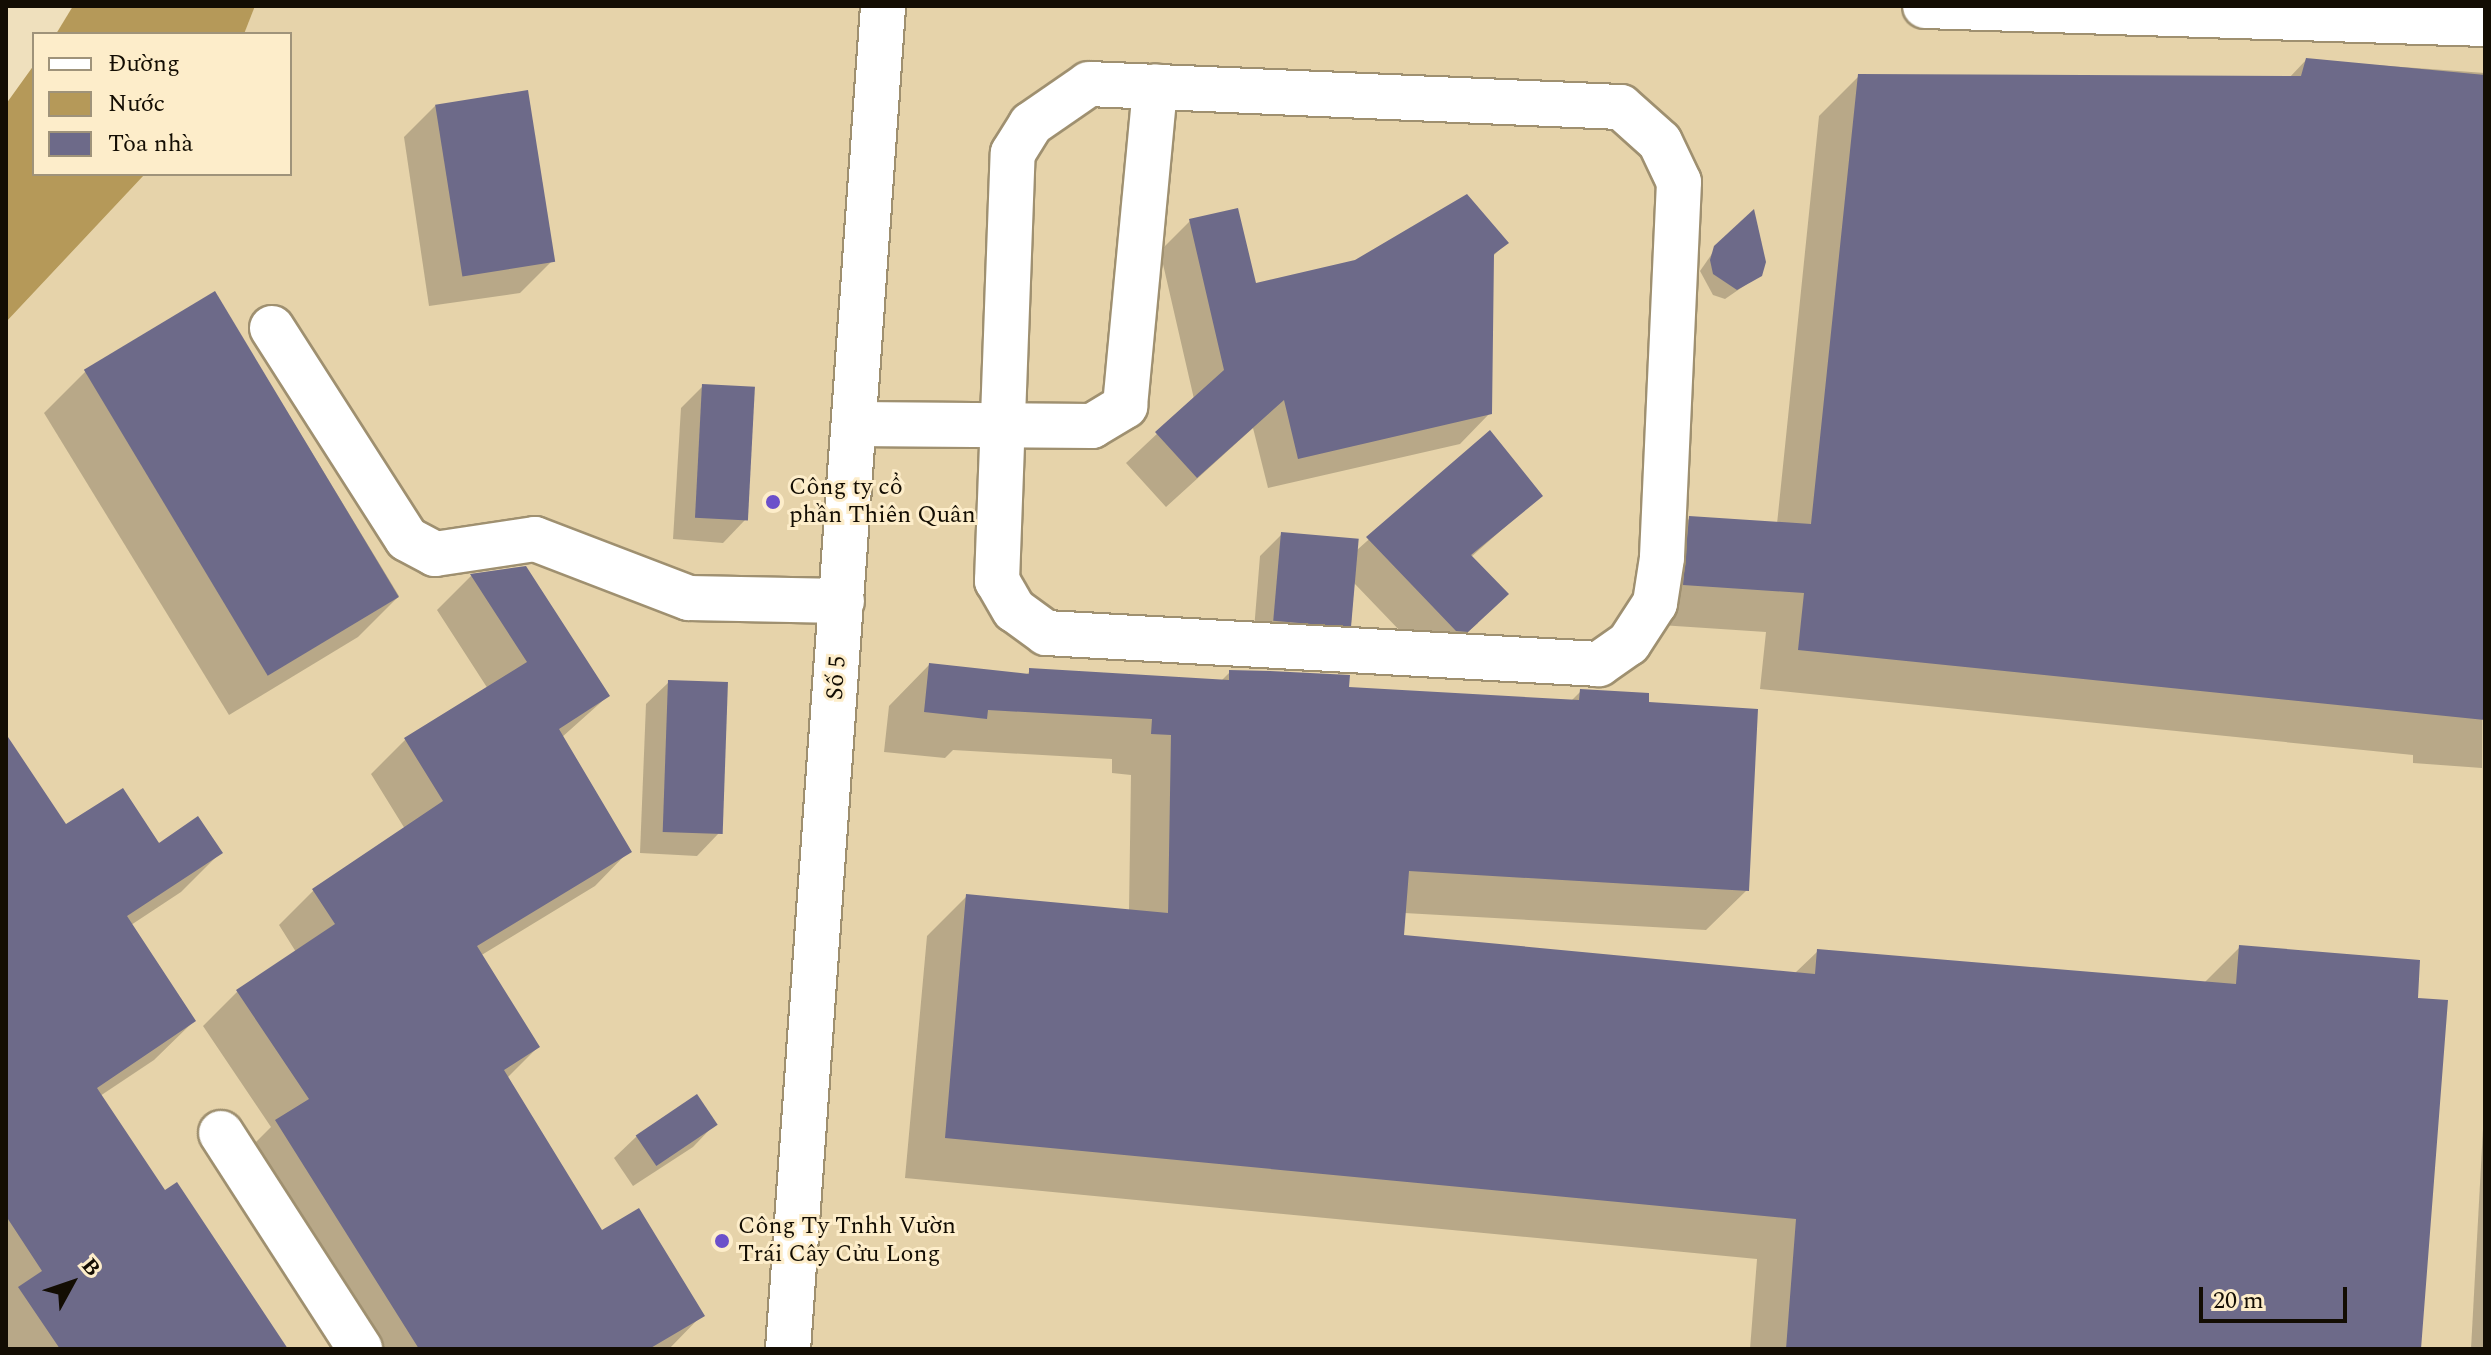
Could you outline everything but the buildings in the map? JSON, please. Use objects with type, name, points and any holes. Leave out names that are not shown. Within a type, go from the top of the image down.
[{"type":"street","name":"Số 5","points":[[788,1349],[883,6]]},
{"type":"street","points":[[1925,6],[2485,24]]},
{"type":"street","points":[[1089,84],[1621,107],[1660,142],[1679,182],[1662,558],[1655,603],[1629,643],[1599,664],[1046,633],[1014,610],[997,581],[1003,428],[1013,153],[1031,124],[1071,92],[1089,84]]},
{"type":"street","points":[[855,424],[1003,428],[1092,426],[1125,406],[1155,86]]},
{"type":"street","points":[[272,328],[407,539],[435,554],[535,539],[689,598],[842,601]]},
{"type":"street","points":[[221,1133],[360,1349]]},
{"type":"shaded area","points":[[255,6],[2485,6],[2485,1349],[6,1349],[6,322],[143,176],[292,176],[292,32],[245,32]]},
{"type":"water","points":[[73,6],[255,6],[245,32],[57,32]]},
{"type":"water","points":[[32,68],[32,176],[143,176],[6,322],[6,104]]},
{"type":"place","name":"Công ty cổ phần Thiên Quân","points":[[773,502]]},
{"type":"place","name":"Công Ty Tnhh Vườn Trái Cây Cửu Long","points":[[722,1241]]}]
